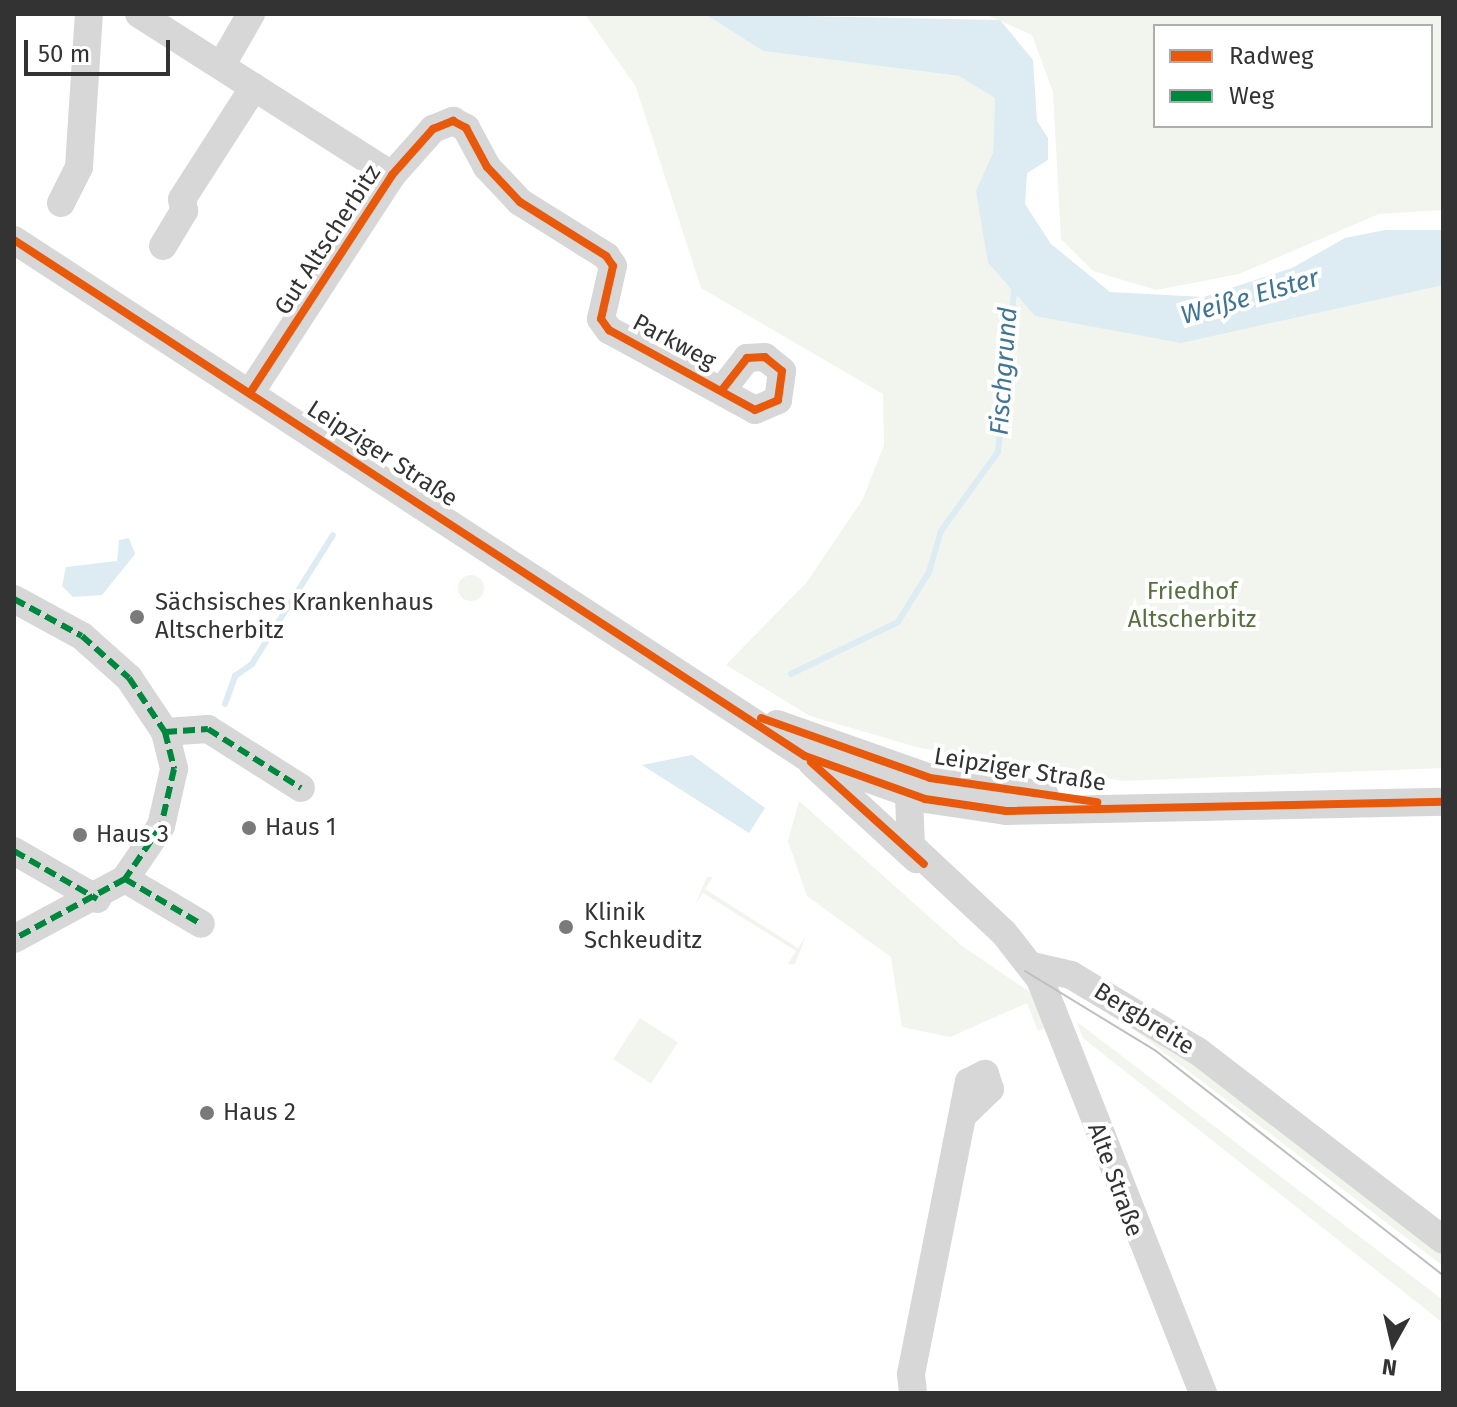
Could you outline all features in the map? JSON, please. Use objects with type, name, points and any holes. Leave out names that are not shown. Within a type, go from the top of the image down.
[{"type":"street","points":[[61,203],[79,167],[89,14]]},
{"type":"street","name":"Gut Altscherbitz","points":[[139,14],[392,175]]},
{"type":"street","points":[[221,66],[251,14]]},
{"type":"street","points":[[163,246],[184,211],[182,199],[254,87]]},
{"type":"street","name":"Gut Altscherbitz","points":[[250,393],[392,175],[433,129],[453,121]]},
{"type":"street","name":"Parkweg","points":[[453,121],[466,128],[487,167],[520,202],[606,256],[613,266],[601,319],[609,330],[722,390]]},
{"type":"street","name":"Leipziger Straße","points":[[14,240],[805,756],[924,864]]},
{"type":"street","points":[[14,599],[82,636],[129,678],[165,732],[173,795],[125,879],[97,899],[14,939]]},
{"type":"street","name":"Leipziger Straße","points":[[728,704],[873,771]]},
{"type":"street","points":[[165,732],[208,729],[301,788]]},
{"type":"street","name":"Leipziger Straße","points":[[805,756],[907,782],[950,804],[1064,813],[1127,807],[1443,802]]},
{"type":"street","points":[[870,818],[873,771]]},
{"type":"street","points":[[907,782],[907,835],[924,864],[1032,966]]},
{"type":"street","name":"Leipziger Straße","points":[[907,782],[1127,807]]},
{"type":"street","points":[[14,851],[97,899]]},
{"type":"street","points":[[125,879],[201,924]]},
{"type":"street","name":"Bergbreite","points":[[1032,966],[1071,975],[1199,1052],[1443,1240]]},
{"type":"street","name":"Alte Straße","points":[[1032,966],[1203,1393]]},
{"type":"street","points":[[913,1393],[963,1115]]},
{"type":"green space","name":"Friedhof Altscherbitz","points":[[585,14],[705,14],[763,51],[959,76],[995,98],[993,153],[977,191],[988,263],[1035,316],[1371,298],[1443,285],[1443,768],[1124,781],[920,748],[810,716],[726,665],[807,582],[863,499],[884,445],[883,394],[701,288],[636,87]]},
{"type":"green space","points":[[985,14],[1443,14],[1443,210],[1379,214],[1239,274],[1156,290],[1093,271],[1061,239],[1053,92],[1032,35]]},
{"type":"green space","points":[[471,575],[480,579],[484,588],[480,597],[471,601],[462,597],[458,588],[462,579]]},
{"type":"green space","points":[[799,801],[962,946],[1037,997],[1049,1027],[1038,1031],[1027,1003],[950,1037],[902,1027],[891,957],[807,896],[788,841]]},
{"type":"green space","points":[[707,877],[713,877],[705,889],[798,948],[806,936],[795,964],[788,964],[796,951],[703,893],[695,905]]},
{"type":"green space","points":[[1125,1011],[1443,1252],[1443,1266],[1119,1018]]},
{"type":"green space","points":[[640,1018],[678,1043],[651,1084],[613,1059]]},
{"type":"green space","points":[[1077,1022],[1443,1300],[1443,1323],[1083,1038]]},
{"type":"water","name":"Weiße Elster","points":[[705,14],[1000,20],[1033,60],[1037,121],[1048,138],[1048,160],[1027,173],[1025,204],[1051,244],[1110,292],[1204,297],[1292,268],[1345,238],[1385,230],[1443,230],[1443,285],[1181,343],[1035,316],[988,263],[976,191],[993,153],[995,98],[959,76],[763,51]]},
{"type":"water","points":[[129,538],[135,554],[102,595],[73,597],[62,586],[66,567],[117,561],[119,540]]},
{"type":"water","points":[[692,755],[765,808],[749,833],[642,765]]},
{"type":"waterway","name":"Fischgrund","points":[[791,674],[898,622],[929,572],[941,531],[998,452],[1015,283]]},
{"type":"waterway","points":[[225,704],[235,676],[252,664],[333,535]]},
{"type":"tram line","points":[[1025,971],[1156,1051],[1443,1275]]},
{"type":"marked path","points":[[14,599],[82,636],[129,678],[165,732],[174,769],[161,826],[125,879],[14,939]]},
{"type":"marked path","points":[[165,732],[208,729],[301,788]]},
{"type":"marked path","points":[[14,851],[97,899]]},
{"type":"marked path","points":[[125,879],[201,924]]},
{"type":"cycle path","points":[[250,393],[392,175],[433,129],[453,121],[466,128],[487,167],[520,202],[606,256],[613,266],[601,319],[609,330],[755,410],[778,400],[782,371],[765,357],[747,358],[722,390]]},
{"type":"cycle path","points":[[14,240],[805,756],[925,799],[1006,811],[1443,802]]},
{"type":"cycle path","points":[[761,718],[930,778],[1097,802]]},
{"type":"cycle path","points":[[811,762],[924,864]]},
{"type":"place","name":"Sächsisches Krankenhaus Altscherbitz","points":[[137,617]]},
{"type":"place","name":"Haus 1","points":[[249,828]]},
{"type":"place","name":"Haus 3","points":[[80,835]]},
{"type":"place","name":"Klinik Schkeuditz","points":[[566,927]]},
{"type":"place","name":"Haus 2","points":[[207,1113]]}]
